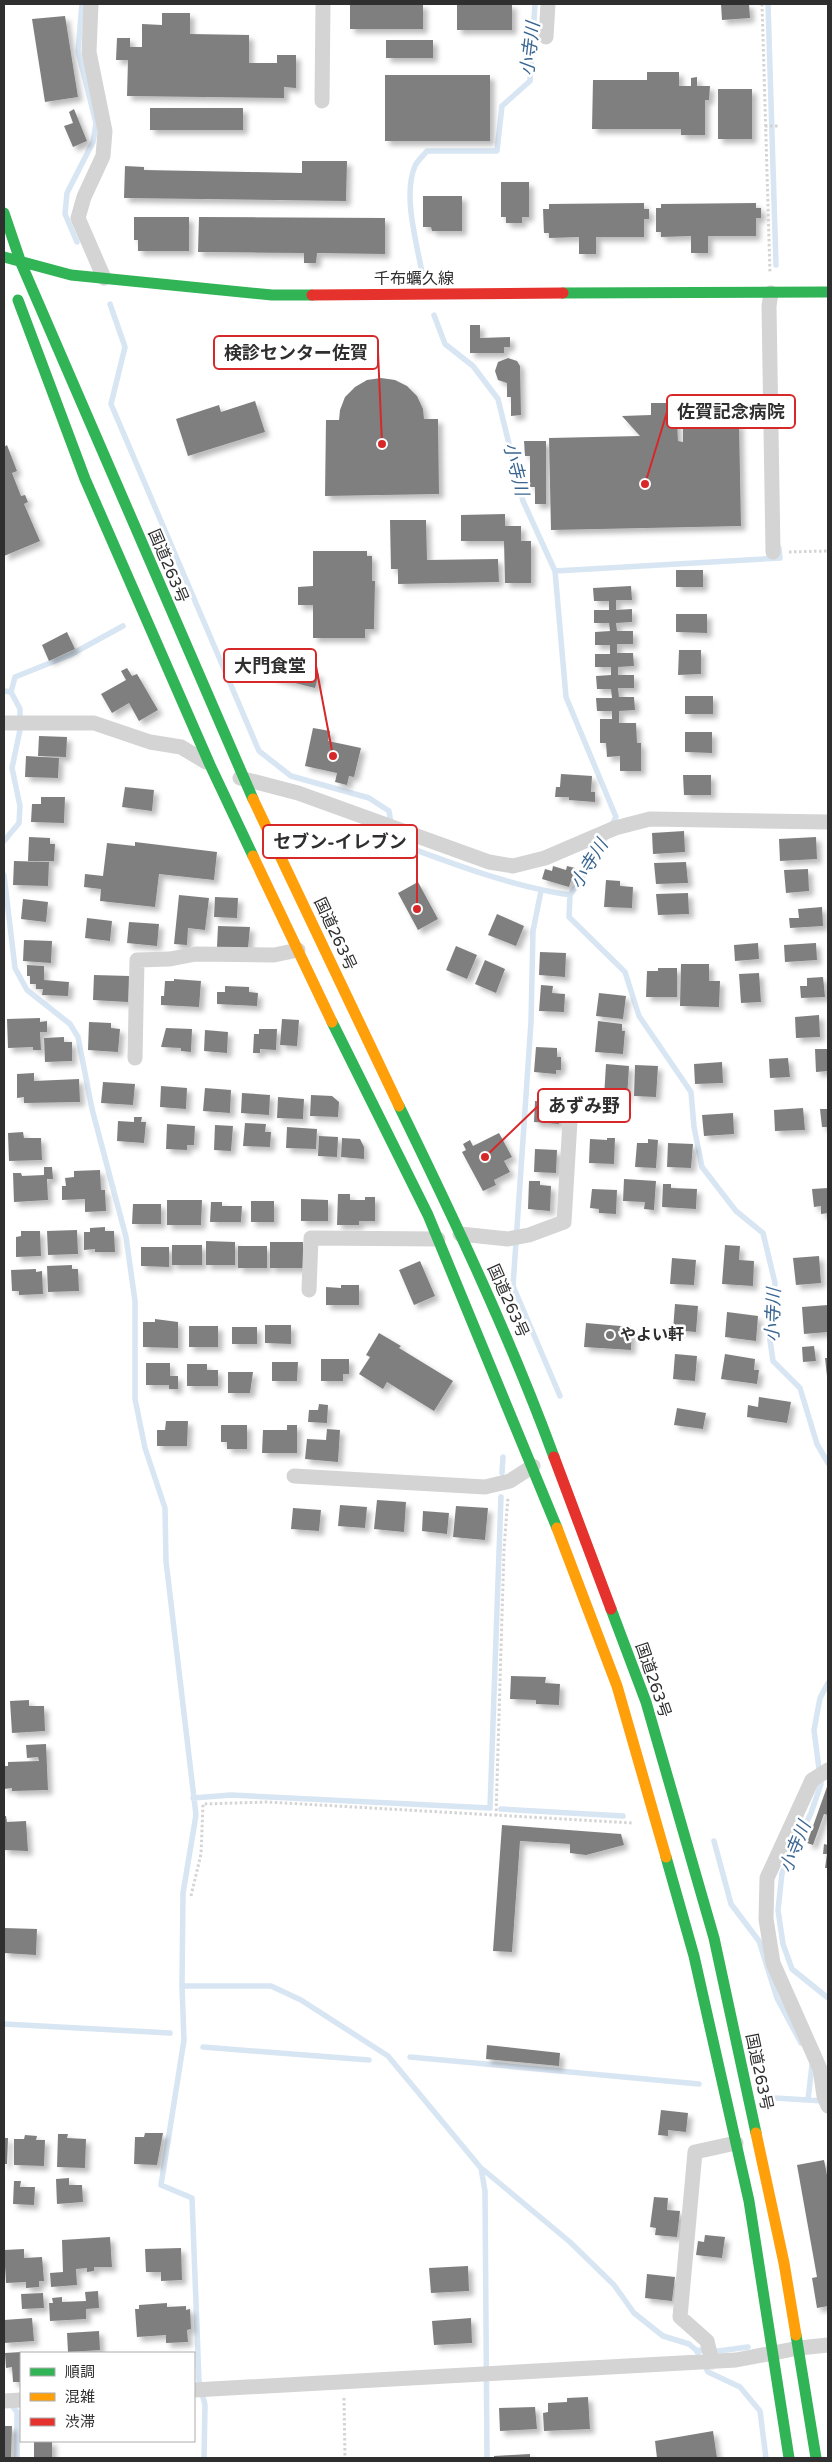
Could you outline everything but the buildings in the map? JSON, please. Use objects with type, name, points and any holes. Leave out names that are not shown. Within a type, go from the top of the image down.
[{"type":"main road","name":"国道263号","points":[[4,213],[21,263],[244,779],[460,1234],[528,1386],[646,1702],[714,1938],[784,2263],[816,2458]]},
{"type":"main road","name":"千布蠣久線","points":[[4,258],[71,275],[272,295],[828,292]]},
{"type":"main road","points":[[14,290],[85,479],[210,765],[438,1239],[533,1466],[617,1686],[659,1826],[694,1956],[736,2142],[749,2201],[789,2458]]},
{"type":"street","points":[[91,4],[89,52],[105,131],[102,156],[84,197],[78,218],[104,278]]},
{"type":"street","points":[[322,101],[323,4]]},
{"type":"street","points":[[546,37],[548,4]]},
{"type":"street","points":[[771,293],[769,306],[779,552]]},
{"type":"street","points":[[8,723],[94,723],[107,725],[150,742],[181,747],[210,765],[244,779],[298,793],[489,862],[513,866],[545,858],[616,828],[650,819],[828,822]]},
{"type":"street","points":[[135,1058],[137,960],[170,959],[196,954],[274,955],[298,950]]},
{"type":"street","points":[[460,1234],[508,1239],[529,1235],[564,1222],[571,1104]]},
{"type":"street","points":[[309,1290],[311,1238],[438,1239]]},
{"type":"street","points":[[294,1476],[485,1486],[510,1481],[533,1466]]},
{"type":"street","points":[[827,2103],[820,2069],[773,1963],[766,1919],[767,1878],[812,1780],[828,1770]]},
{"type":"street","points":[[712,2362],[708,2341],[680,2317],[696,2152],[736,2142]]},
{"type":"street","points":[[199,2390],[712,2362],[736,2360],[799,2348],[828,2345]]},
{"type":"path","points":[[762,4],[771,293]]},
{"type":"path","points":[[765,126],[778,126]]},
{"type":"path","points":[[779,552],[828,551]]},
{"type":"path","points":[[496,1816],[504,1549],[510,1481]]},
{"type":"path","points":[[191,1896],[201,1854],[203,1804],[267,1802],[659,1826]]},
{"type":"path","points":[[343,2382],[345,2458]]},
{"type":"waterway","points":[[77,242],[65,214],[67,193],[93,142],[96,123],[78,51],[82,4]]},
{"type":"waterway","name":"小寺川","points":[[423,278],[410,206],[411,178],[415,166],[427,151],[497,151],[502,106],[530,81],[535,4]]},
{"type":"waterway","points":[[768,4],[776,265]]},
{"type":"waterway","points":[[110,304],[125,347],[111,404],[259,751],[291,776],[369,798],[389,811],[394,842],[503,880],[570,895]]},
{"type":"waterway","name":"小寺川","points":[[434,315],[445,344],[473,366],[498,399],[523,501],[555,571],[566,697],[616,817],[611,826]]},
{"type":"waterway","points":[[555,571],[780,558],[779,548]]},
{"type":"waterway","points":[[11,692],[15,677],[70,655],[123,626]]},
{"type":"waterway","points":[[4,691],[11,692],[20,709],[20,730],[12,768],[20,806],[19,823],[4,841]]},
{"type":"waterway","name":"小寺川","points":[[607,835],[592,863],[570,895],[569,917],[625,972],[639,1016],[691,1092],[694,1127],[702,1167],[736,1211],[763,1233],[775,1283],[769,1333],[773,1361],[800,1388],[817,1444],[828,1463]]},
{"type":"waterway","points":[[4,875],[15,968],[27,990],[70,1024],[78,1037],[92,1109],[126,1237],[135,1301],[135,1399],[145,1448],[165,1508],[166,1561],[196,1815],[183,1893],[182,1986],[271,1986],[301,2000],[388,2056],[480,2167],[570,2242],[614,2285],[634,2313],[663,2336],[689,2344],[696,2350],[708,2372],[740,2387],[760,2411],[766,2458]]},
{"type":"waterway","points":[[541,891],[533,931],[531,1022],[513,1286],[560,1396]]},
{"type":"waterway","points":[[502,1473],[503,1457]]},
{"type":"waterway","points":[[193,1798],[231,1795],[490,1808],[501,1497]]},
{"type":"waterway","name":"小寺川","points":[[828,1683],[820,1698],[814,1730],[821,1784],[811,1813],[782,1873],[778,1910],[783,1944],[792,1969],[828,1998]]},
{"type":"waterway","points":[[501,1809],[623,1816]]},
{"type":"waterway","points":[[714,1841],[731,1904],[759,1941],[777,1998],[801,2043]]},
{"type":"waterway","points":[[182,1986],[184,2040],[161,2185],[192,2198],[199,2381],[205,2405],[204,2458]]},
{"type":"waterway","points":[[4,2024],[170,2033]]},
{"type":"waterway","points":[[203,2047],[369,2060]]},
{"type":"waterway","points":[[410,2057],[699,2084]]},
{"type":"waterway","points":[[808,2100],[812,2065]]},
{"type":"waterway","points":[[775,2098],[824,2101]]},
{"type":"waterway","points":[[481,2168],[485,2191],[487,2458]]},
{"type":"waterway","points":[[696,2350],[719,2351],[748,2347]]},
{"type":"waterway","points":[[10,2403],[17,2412],[17,2458]]},
{"type":"traffic: fast","points":[[4,213],[21,263],[253,799]]},
{"type":"traffic: fast","points":[[4,257],[71,275],[272,295],[312,295]]},
{"type":"traffic: fast","points":[[563,293],[828,292]]},
{"type":"traffic: fast","points":[[18,300],[85,479],[210,765],[253,856]]},
{"type":"traffic: fast","points":[[332,1022],[428,1215],[557,1528]]},
{"type":"traffic: fast","points":[[399,1106],[481,1280],[519,1368],[554,1457]]},
{"type":"traffic: fast","points":[[611,1609],[646,1702],[714,1938],[756,2133]]},
{"type":"traffic: fast","points":[[666,1857],[694,1956],[749,2201],[789,2458]]},
{"type":"traffic: fast","points":[[796,2335],[816,2458]]},
{"type":"traffic: slow","points":[[253,799],[399,1106]]},
{"type":"traffic: slow","points":[[253,856],[332,1022]]},
{"type":"traffic: slow","points":[[557,1528],[617,1686],[666,1857]]},
{"type":"traffic: slow","points":[[756,2133],[784,2263],[796,2335]]},
{"type":"traffic: jam","points":[[312,295],[563,293]]},
{"type":"traffic: jam","points":[[554,1457],[611,1609]]},
{"type":"place","name":"検診センター佐賀","points":[[382,444]]},
{"type":"place","name":"佐賀記念病院","points":[[645,484]]},
{"type":"place","name":"大門食堂","points":[[333,756]]},
{"type":"place","name":"セブン-イレブン","points":[[417,909]]},
{"type":"place","name":"あずみ野","points":[[485,1157]]},
{"type":"place","name":"やよい軒","points":[[610,1335]]}]
